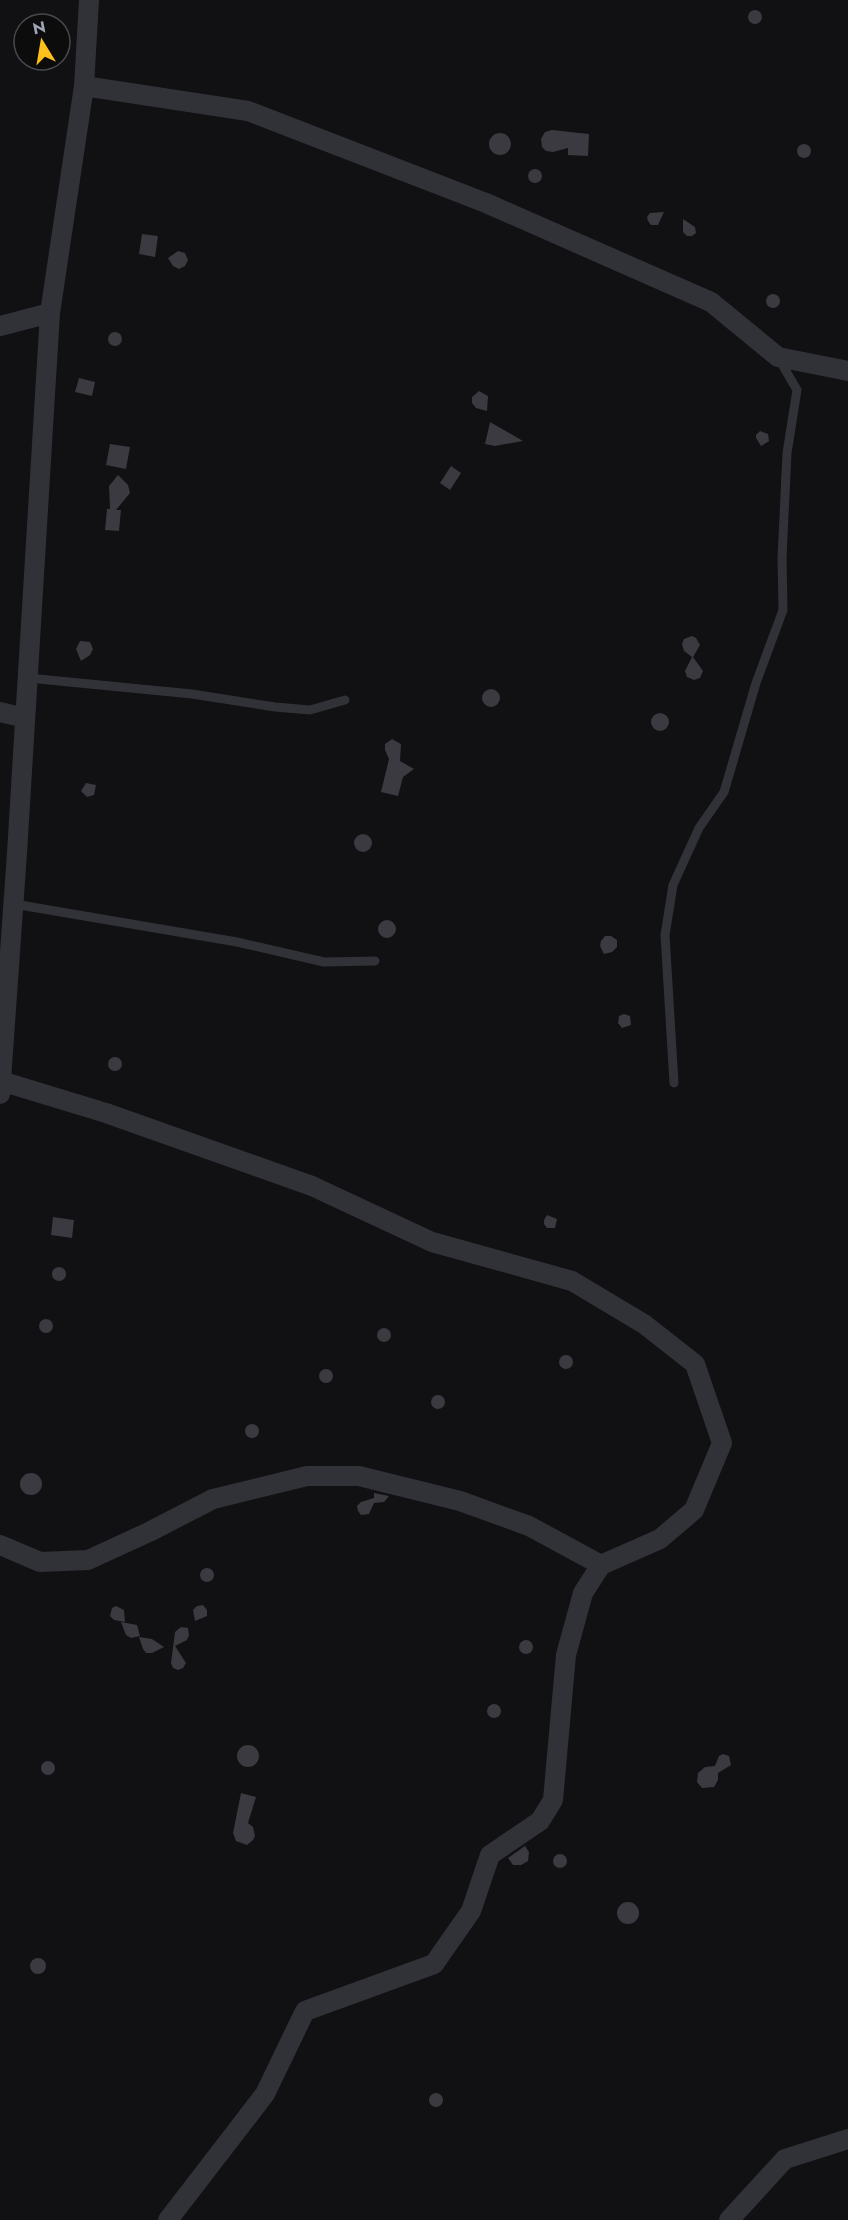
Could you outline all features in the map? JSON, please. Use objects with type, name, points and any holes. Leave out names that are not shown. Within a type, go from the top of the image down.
[{"type":"street","points":[[89,0],[84,86],[50,313],[26,718],[0,1088],[106,1113],[312,1186],[432,1242],[572,1281],[644,1324],[695,1364],[722,1443],[694,1510],[660,1539],[601,1565],[583,1593],[566,1655],[553,1800],[540,1821],[490,1855],[471,1911],[434,1964],[305,2011],[265,2094],[168,2220]]},
{"type":"street","points":[[84,86],[248,111],[486,203],[711,302],[778,357],[848,371]]},
{"type":"street","points":[[0,326],[50,313]]},
{"type":"street","points":[[0,712],[26,718]]},
{"type":"street","points":[[0,1545],[40,1562],[88,1560],[213,1499],[306,1476],[359,1476],[460,1501],[519,1522],[601,1565]]},
{"type":"street","points":[[729,2220],[785,2159],[848,2139]]},
{"type":"lane","points":[[674,1083],[665,935],[673,885],[699,828],[724,792],[756,682],[783,610],[782,558],[787,453],[796,390],[778,357]]},
{"type":"lane","points":[[28,678],[192,694],[310,710],[345,700]]},
{"type":"lane","points":[[14,904],[237,942],[324,962],[375,961]]},
{"type":"building","points":[[755,10],[760,12],[762,17],[760,22],[755,24],[750,22],[748,17],[750,12]]},
{"type":"building","points":[[552,130],[589,134],[588,156],[568,155],[568,148],[553,152],[546,151],[542,147],[541,139],[545,132]]},
{"type":"building","points":[[500,133],[508,136],[511,144],[508,152],[500,155],[492,152],[489,144],[492,136]]},
{"type":"building","points":[[804,144],[809,146],[811,151],[809,156],[804,158],[799,156],[797,151],[799,146]]},
{"type":"building","points":[[535,169],[540,171],[542,176],[540,181],[535,183],[530,181],[528,176],[530,171]]},
{"type":"building","points":[[664,212],[658,225],[651,225],[647,217],[650,213]]},
{"type":"building","points":[[683,219],[695,227],[696,233],[692,236],[687,236],[683,232]]},
{"type":"building","points":[[142,234],[158,236],[155,257],[139,254]]},
{"type":"building","points":[[178,251],[185,253],[188,260],[185,266],[179,269],[173,266],[168,258]]},
{"type":"building","points":[[773,294],[778,296],[780,301],[778,306],[773,308],[768,306],[766,301],[768,296]]},
{"type":"building","points":[[112,332],[118,332],[122,339],[118,346],[112,346],[108,342],[108,336]]},
{"type":"building","points":[[79,378],[95,382],[92,396],[75,392]]},
{"type":"building","points":[[479,391],[488,396],[487,411],[476,408],[472,403],[472,397]]},
{"type":"building","points":[[490,422],[523,441],[495,446],[485,444]]},
{"type":"building","points":[[760,431],[768,434],[769,441],[761,446],[756,438]]},
{"type":"building","points":[[110,444],[130,447],[126,469],[106,465]]},
{"type":"building","points":[[451,466],[461,473],[450,490],[440,483]]},
{"type":"building","points":[[118,475],[128,485],[130,493],[116,510],[121,510],[119,531],[105,530],[107,509],[110,509],[109,486]]},
{"type":"building","points":[[692,636],[700,645],[693,657],[703,671],[700,678],[694,680],[687,677],[685,671],[692,657],[684,651],[682,644],[684,639]]},
{"type":"building","points":[[80,641],[90,642],[93,649],[90,655],[81,661],[76,649]]},
{"type":"building","points":[[491,689],[497,692],[500,698],[497,704],[491,707],[485,704],[482,698],[485,692]]},
{"type":"building","points":[[660,713],[666,716],[669,722],[666,728],[660,731],[654,728],[651,722],[654,716]]},
{"type":"building","points":[[392,739],[401,744],[400,761],[414,769],[403,777],[398,796],[381,792],[389,759],[385,744]]},
{"type":"building","points":[[86,783],[96,785],[94,795],[87,797],[81,791]]},
{"type":"building","points":[[363,834],[369,837],[372,843],[369,849],[363,852],[357,849],[354,843],[357,837]]},
{"type":"building","points":[[387,920],[393,923],[396,929],[393,935],[387,938],[381,935],[378,929],[381,923]]},
{"type":"building","points":[[605,936],[611,936],[617,940],[617,947],[612,952],[604,954],[600,946]]},
{"type":"building","points":[[624,1014],[630,1016],[631,1025],[622,1028],[618,1023],[619,1016]]},
{"type":"building","points":[[112,1057],[118,1057],[122,1064],[118,1071],[112,1071],[108,1067],[108,1061]]},
{"type":"building","points":[[547,1215],[557,1219],[555,1228],[547,1228],[544,1224]]},
{"type":"building","points":[[53,1217],[74,1220],[72,1238],[51,1235]]},
{"type":"building","points":[[56,1267],[62,1267],[66,1274],[62,1281],[56,1281],[52,1277],[52,1271]]},
{"type":"building","points":[[43,1319],[49,1319],[53,1326],[49,1333],[43,1333],[39,1329],[39,1323]]},
{"type":"building","points":[[381,1328],[387,1328],[391,1335],[387,1342],[381,1342],[377,1338],[377,1332]]},
{"type":"building","points":[[563,1355],[569,1355],[573,1362],[569,1369],[563,1369],[559,1365],[559,1359]]},
{"type":"building","points":[[323,1369],[329,1369],[333,1376],[329,1383],[323,1383],[319,1379],[319,1373]]},
{"type":"building","points":[[435,1395],[441,1395],[445,1402],[441,1409],[435,1409],[431,1405],[431,1399]]},
{"type":"building","points":[[249,1424],[255,1424],[259,1431],[255,1438],[249,1438],[245,1434],[245,1428]]},
{"type":"building","points":[[31,1473],[39,1476],[42,1484],[39,1492],[31,1495],[23,1492],[20,1484],[23,1476]]},
{"type":"building","points":[[374,1493],[389,1496],[384,1502],[374,1503],[369,1514],[361,1515],[357,1506],[361,1502],[374,1498]]},
{"type":"building","points":[[204,1568],[210,1568],[214,1575],[210,1582],[204,1582],[200,1578],[200,1572]]},
{"type":"building","points":[[203,1605],[207,1610],[207,1616],[195,1621],[193,1610]]},
{"type":"building","points":[[116,1606],[124,1610],[125,1622],[114,1620],[110,1616],[112,1608]]},
{"type":"building","points":[[121,1622],[137,1625],[140,1636],[131,1638],[126,1635]]},
{"type":"building","points":[[181,1627],[188,1628],[189,1635],[187,1640],[175,1646],[186,1663],[178,1670],[173,1668],[171,1663],[175,1632]]},
{"type":"building","points":[[139,1637],[152,1639],[164,1647],[152,1653],[146,1653]]},
{"type":"building","points":[[523,1640],[529,1640],[533,1647],[529,1654],[523,1654],[519,1650],[519,1644]]},
{"type":"building","points":[[491,1704],[497,1704],[501,1711],[497,1718],[491,1718],[487,1714],[487,1708]]},
{"type":"building","points":[[248,1745],[256,1748],[259,1756],[256,1764],[248,1767],[240,1764],[237,1756],[240,1748]]},
{"type":"building","points":[[723,1754],[729,1756],[731,1765],[718,1773],[718,1780],[714,1787],[702,1788],[697,1782],[698,1773],[705,1767],[715,1766],[719,1756]]},
{"type":"building","points":[[45,1761],[51,1761],[55,1768],[51,1775],[45,1775],[41,1771],[41,1765]]},
{"type":"building","points":[[241,1793],[256,1797],[248,1823],[253,1827],[255,1836],[247,1845],[236,1841],[233,1833]]},
{"type":"building","points":[[525,1846],[529,1852],[528,1861],[521,1865],[513,1865],[508,1858]]},
{"type":"building","points":[[557,1854],[563,1854],[567,1861],[563,1868],[557,1868],[553,1864],[553,1858]]},
{"type":"building","points":[[628,1902],[636,1905],[639,1913],[636,1921],[628,1924],[620,1921],[617,1913],[620,1905]]},
{"type":"building","points":[[35,1958],[41,1958],[46,1966],[44,1972],[35,1974],[30,1969],[30,1963]]},
{"type":"building","points":[[433,2093],[439,2093],[443,2100],[439,2107],[433,2107],[429,2103],[429,2097]]}]
